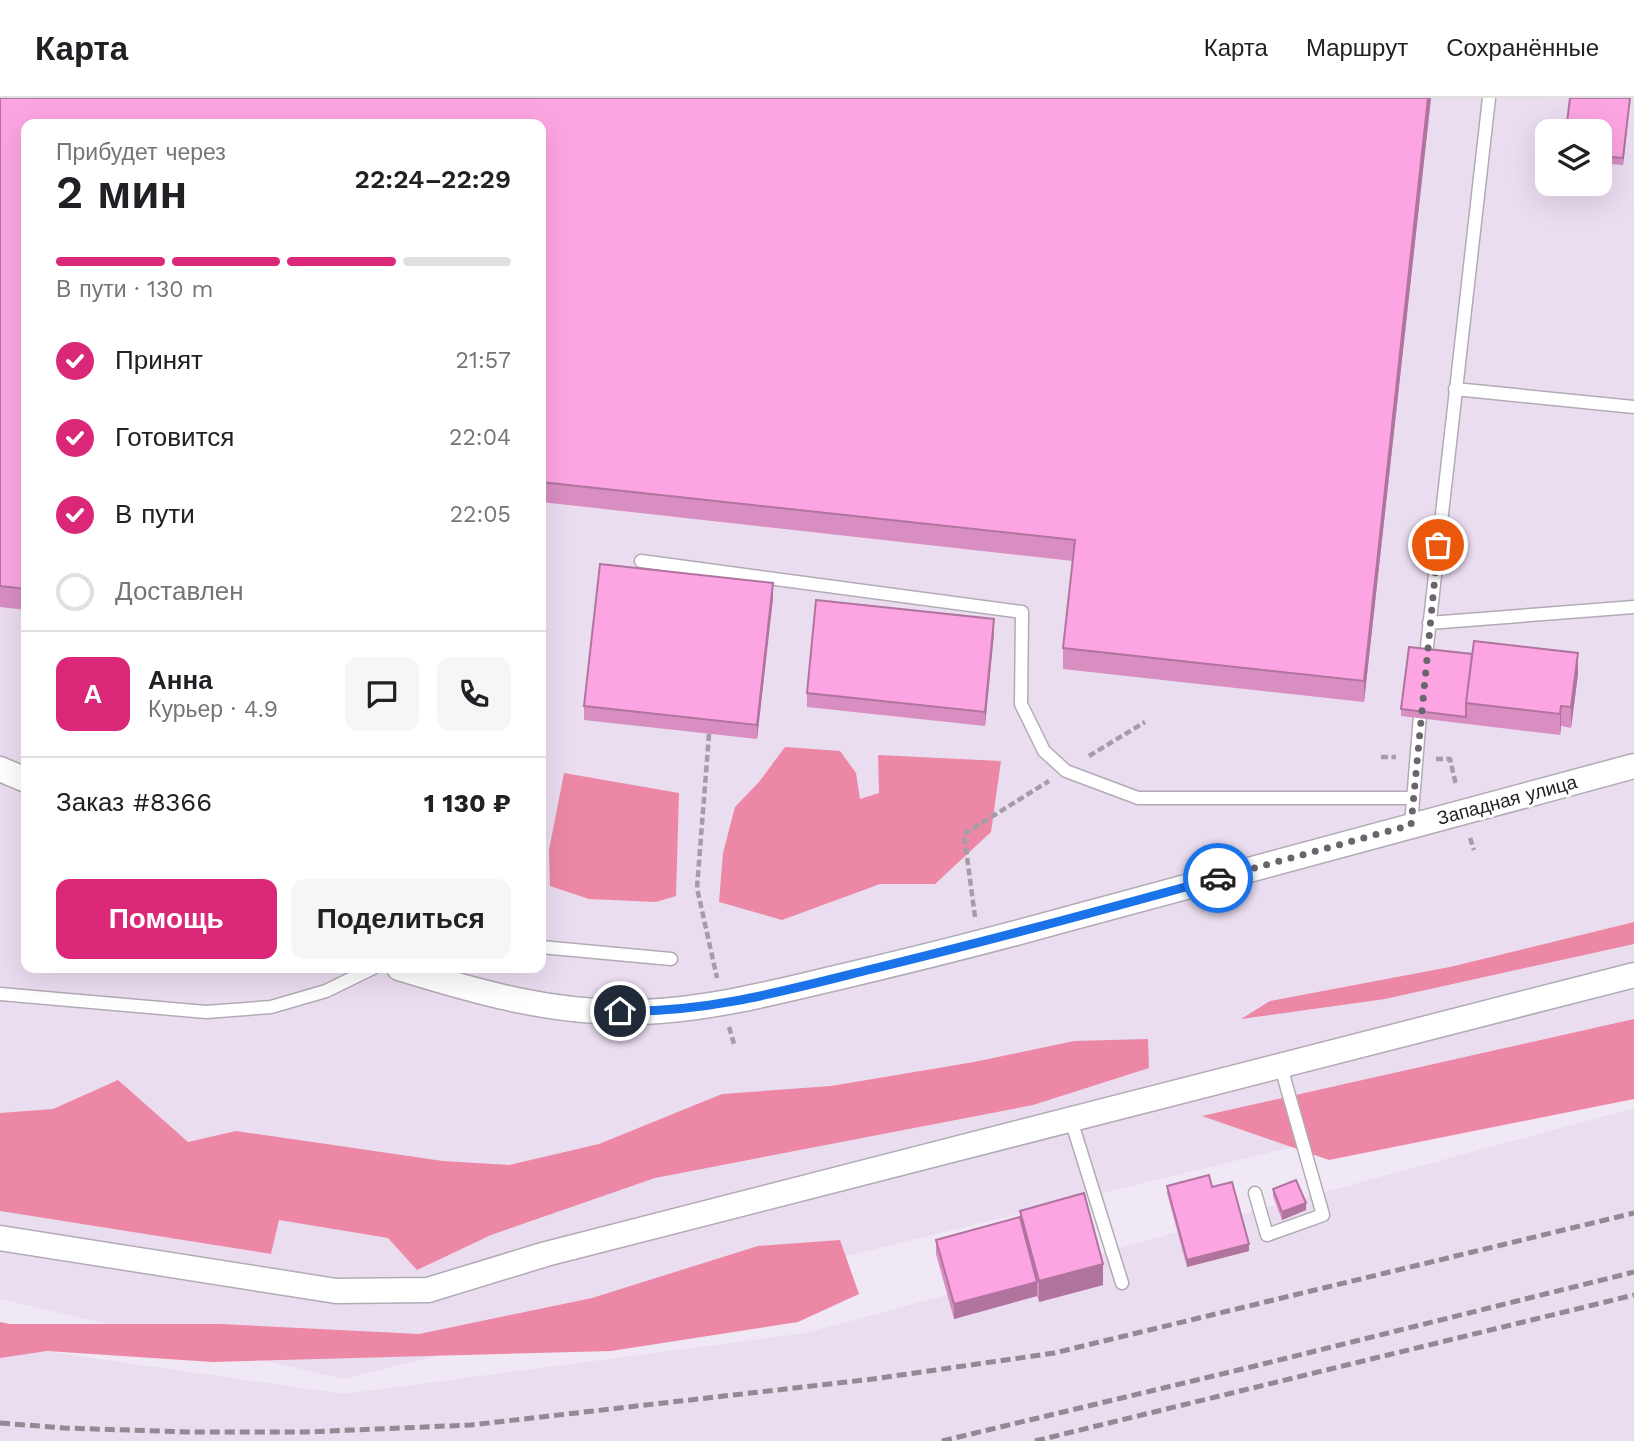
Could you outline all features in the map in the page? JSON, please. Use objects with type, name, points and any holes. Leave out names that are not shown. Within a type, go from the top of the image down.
[{"type":"street","name":"Западная улица","points":[[416,973],[531,1004],[598,1011],[642,1012],[722,1005],[981,943],[1634,766]]},
{"type":"street","points":[[0,769],[21,778]]},
{"type":"street","points":[[0,1238],[336,1291],[428,1290],[546,1254],[1634,975]]},
{"type":"lane","points":[[1411,825],[1429,623],[1489,98]]},
{"type":"lane","points":[[1455,389],[1634,407]]},
{"type":"lane","points":[[641,561],[1022,612],[1021,704],[1044,751],[1066,771],[1138,798],[1413,798]]},
{"type":"lane","points":[[1429,623],[1634,607]]},
{"type":"lane","points":[[546,947],[671,958]]},
{"type":"lane","points":[[0,994],[206,1012],[271,1007],[326,992],[363,973]]},
{"type":"lane","points":[[1255,1193],[1267,1235],[1323,1215],[1281,1067]]},
{"type":"lane","points":[[1071,1120],[1122,1283]]},
{"type":"path","points":[[981,943],[973,908],[964,834],[1145,722]]},
{"type":"path","points":[[709,734],[698,888],[722,1005],[735,1047]]},
{"type":"shaded area","points":[[0,98],[1634,98],[1634,1063],[344,1379],[0,1299]]},
{"type":"shaded area","points":[[785,747],[840,751],[856,773],[860,799],[879,793],[878,755],[1001,761],[991,832],[935,884],[880,884],[782,920],[719,902],[723,853],[735,807],[759,782]]},
{"type":"shaded area","points":[[564,773],[679,793],[676,896],[656,902],[589,899],[550,886],[549,850]]},
{"type":"shaded area","points":[[1634,922],[1634,944],[1385,999],[1241,1019],[1270,1001],[1450,967]]},
{"type":"shaded area","points":[[1634,1019],[1634,1099],[1329,1160],[1202,1116]]},
{"type":"shaded area","points":[[1148,1039],[1149,1068],[1033,1105],[655,1178],[491,1235],[417,1270],[388,1238],[279,1220],[271,1254],[0,1211],[0,1113],[53,1109],[118,1080],[188,1142],[236,1131],[443,1161],[509,1165],[599,1144],[722,1094],[831,1086],[974,1062],[1074,1041]]},
{"type":"shaded area","points":[[1634,1108],[1634,1441],[0,1441],[0,1345],[344,1394],[806,1333]]},
{"type":"shaded area","points":[[840,1240],[859,1294],[798,1322],[611,1351],[213,1362],[47,1351],[0,1358],[0,1322],[220,1324],[419,1334],[592,1298],[758,1246]]},
{"type":"building","points":[[0,98],[1428,98],[1364,681],[1063,648],[1075,540],[546,483],[546,119],[21,119],[21,588],[0,586]]},
{"type":"building","points":[[1570,98],[1630,98],[1623,158],[1612,157],[1612,119],[1567,119]]},
{"type":"building","points":[[600,564],[773,583],[757,725],[584,706]]},
{"type":"building","points":[[816,600],[994,619],[985,712],[807,693]]},
{"type":"building","points":[[1474,641],[1578,653],[1571,707],[1561,706],[1560,714],[1466,703]]},
{"type":"building","points":[[1409,647],[1472,654],[1466,717],[1401,709]]},
{"type":"building","points":[[1209,1175],[1212,1187],[1232,1182],[1249,1244],[1187,1260],[1167,1186]]},
{"type":"building","points":[[1296,1180],[1306,1203],[1282,1212],[1273,1189]]},
{"type":"building","points":[[1084,1193],[1103,1264],[1039,1281],[1020,1211]]},
{"type":"building","points":[[1020,1217],[1037,1282],[954,1304],[936,1240]]},
{"type":"railway","points":[[0,1423],[188,1432],[306,1432],[471,1425],[873,1379],[1054,1353],[1634,1213]]},
{"type":"railway","points":[[942,1441],[1634,1272]]},
{"type":"railway","points":[[1035,1441],[1634,1295]]},
{"type":"way so far","points":[[1218,878],[1411,825],[1438,545]]},
{"type":"route","points":[[620,1011],[642,1012],[722,1005],[981,943],[1218,878]]}]
